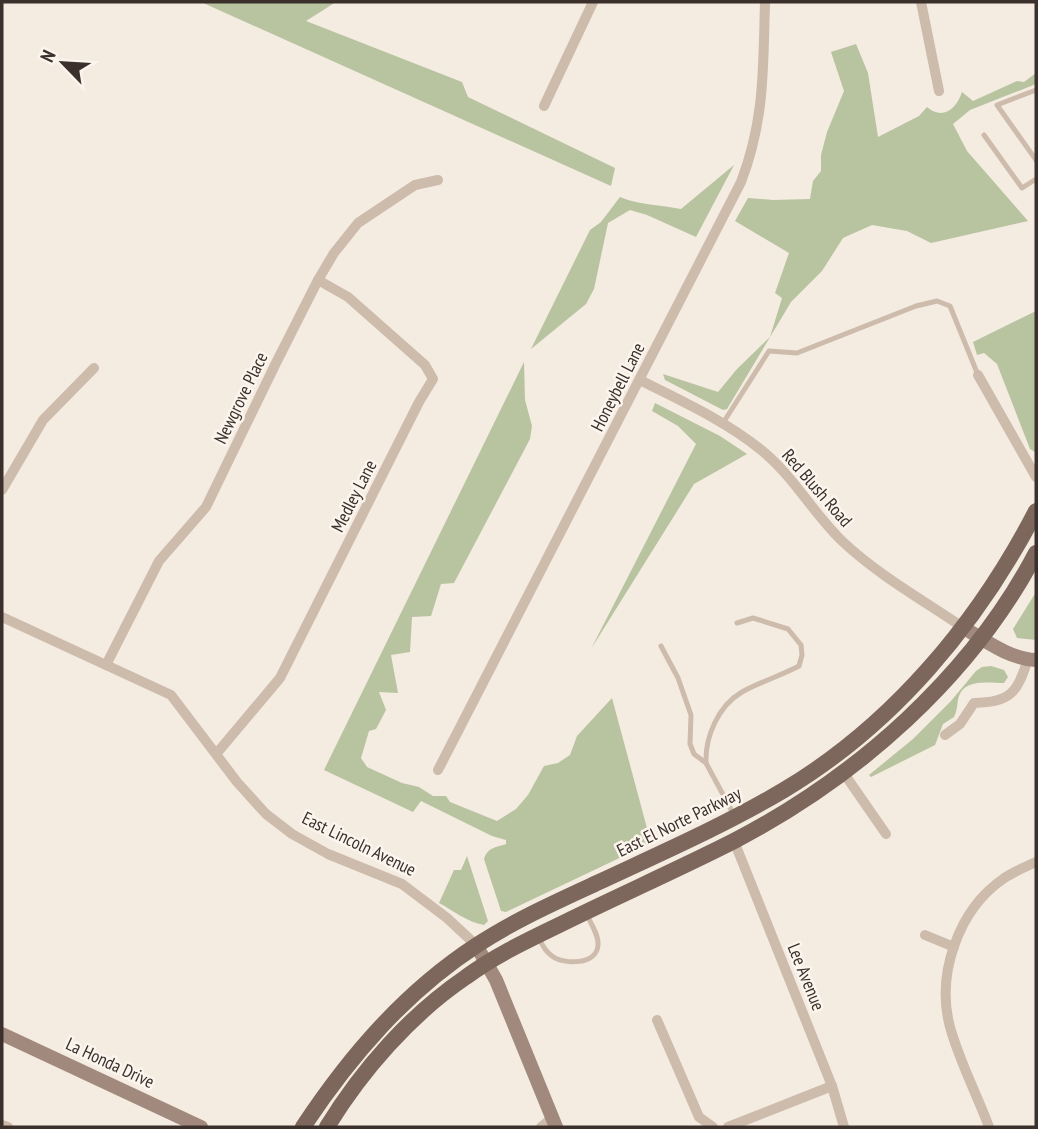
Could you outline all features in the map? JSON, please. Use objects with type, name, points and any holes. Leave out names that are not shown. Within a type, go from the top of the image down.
[{"type":"main road","name":"East El Norte Parkway","points":[[303,1127],[328,1088],[398,1007],[425,982],[476,946],[557,901],[735,818],[786,789],[839,752],[901,697],[964,628],[998,579],[1036,511]]},
{"type":"main road","points":[[327,1127],[362,1076],[386,1049],[466,976],[586,911],[734,841],[781,814],[844,772],[913,713],[955,669],[980,637],[1036,553]]},
{"type":"main road","points":[[964,628],[999,649],[1032,659]]},
{"type":"main road","name":"East Lincoln Avenue","points":[[476,946],[496,980],[550,1124]]},
{"type":"main road","name":"La Honda Drive","points":[[2,1034],[201,1127]]},
{"type":"street","points":[[544,106],[593,2]]},
{"type":"street","name":"Honeybell Lane","points":[[438,770],[741,182],[752,153],[761,112],[765,2]]},
{"type":"street","points":[[922,2],[939,91]]},
{"type":"street","name":"Newgrove Place","points":[[106,665],[159,561],[206,507],[318,280],[334,253],[358,223],[415,184],[438,180]]},
{"type":"street","name":"Medley Lane","points":[[217,753],[280,678],[433,379],[425,365],[348,297],[318,280]]},
{"type":"street","points":[[2,490],[43,421],[94,368]]},
{"type":"street","points":[[978,375],[1036,477]]},
{"type":"street","name":"Red Blush Road","points":[[640,380],[723,423],[760,449],[788,475],[841,540],[875,568],[964,628]]},
{"type":"street","name":"East Lincoln Avenue","points":[[2,617],[171,695],[237,782],[266,814],[292,834],[328,854],[402,884],[447,918],[476,946]]},
{"type":"street","points":[[945,734],[960,724],[974,703],[992,702],[1014,694],[1032,659]]},
{"type":"street","points":[[844,772],[886,834]]},
{"type":"street","name":"Lee Avenue","points":[[734,841],[832,1086],[844,1127]]},
{"type":"street","points":[[989,1127],[950,1028],[947,967],[961,926],[972,909],[1002,879],[1036,862]]},
{"type":"street","points":[[925,936],[954,947]]},
{"type":"street","points":[[657,1020],[699,1117],[710,1126]]},
{"type":"street","points":[[728,1127],[832,1086]]},
{"type":"street","points":[[2,1125],[8,1127]]},
{"type":"lane","points":[[1036,90],[997,105],[1036,160]]},
{"type":"lane","points":[[984,135],[1022,188],[1036,178]]},
{"type":"lane","points":[[723,423],[769,351],[797,353],[915,306],[937,301],[950,306],[978,375]]},
{"type":"lane","points":[[735,818],[706,763],[705,747],[709,734],[726,706],[741,692],[799,666],[802,655],[802,645],[788,629],[753,618],[737,623]]},
{"type":"lane","points":[[661,646],[678,678],[691,715],[690,744],[694,754],[706,763]]},
{"type":"lane","points":[[537,936],[549,954],[556,959],[590,959],[597,951],[599,943],[586,911]]},
{"type":"green space","points":[[201,2],[336,2],[306,21],[462,82],[468,97],[615,168],[611,186]]},
{"type":"green space","points":[[856,44],[868,73],[878,137],[919,116],[927,107],[939,113],[949,111],[962,92],[973,101],[1017,81],[1024,82],[1036,73],[1036,84],[970,110],[953,124],[967,151],[1028,221],[931,243],[907,231],[872,225],[843,238],[822,271],[791,302],[727,409],[723,410],[665,380],[663,374],[718,392],[770,337],[782,298],[775,293],[789,253],[735,221],[748,198],[810,199],[813,181],[821,171],[821,155],[827,132],[844,91],[831,52]]},
{"type":"green space","points":[[734,165],[696,237],[630,210],[608,223],[594,289],[586,304],[531,349],[590,230],[601,222],[620,197],[681,209]]},
{"type":"green space","points":[[1036,311],[1035,452],[1030,449],[997,364],[984,353],[977,355],[973,342]]},
{"type":"green space","points":[[524,362],[525,400],[532,426],[530,439],[454,583],[441,584],[431,616],[412,617],[410,652],[391,655],[398,693],[379,692],[386,710],[376,729],[369,731],[361,758],[367,767],[402,783],[419,787],[433,796],[446,796],[450,802],[497,821],[516,809],[528,795],[544,766],[558,763],[570,755],[577,736],[612,698],[651,843],[506,912],[501,911],[484,859],[490,850],[506,844],[506,840],[492,836],[421,801],[413,812],[324,770]]},
{"type":"green space","points":[[655,403],[720,436],[747,454],[694,484],[591,649],[696,444],[678,426],[652,411]]},
{"type":"green space","points":[[1036,592],[1036,640],[1017,638],[1013,629]]},
{"type":"green space","points":[[991,666],[1004,670],[1008,677],[1004,683],[976,683],[965,688],[960,693],[954,717],[943,724],[935,745],[871,777],[869,775],[913,739],[976,671]]},
{"type":"green space","points":[[467,856],[488,921],[484,925],[466,919],[439,903],[454,870],[461,870]]}]
